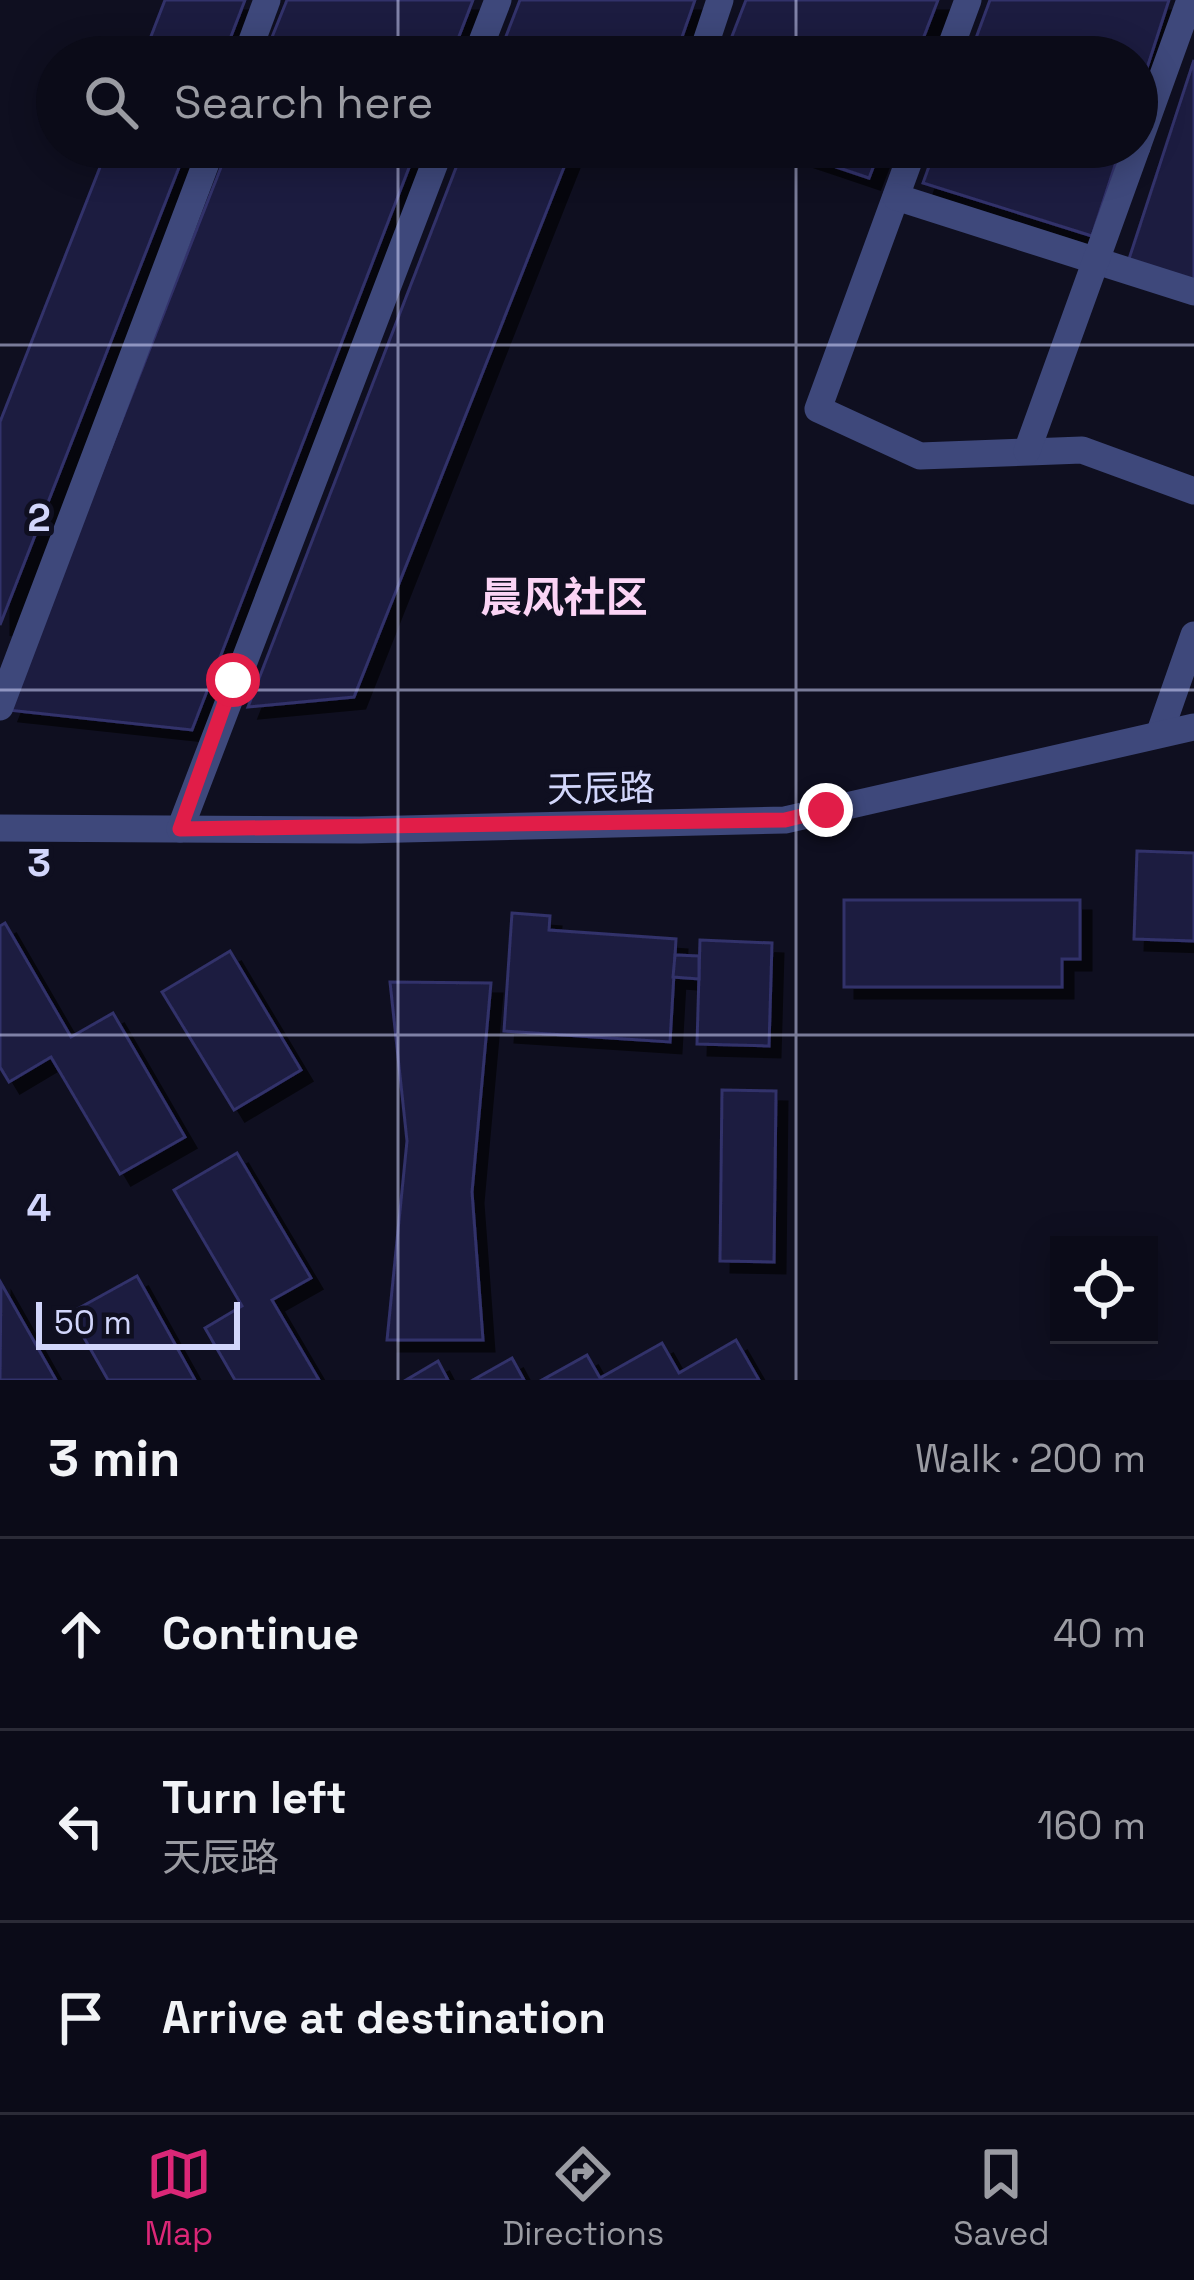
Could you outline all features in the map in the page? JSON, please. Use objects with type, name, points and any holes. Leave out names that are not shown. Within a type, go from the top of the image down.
[{"type":"street","points":[[254,36],[267,0]]},
{"type":"street","points":[[484,36],[498,0]]},
{"type":"street","points":[[708,36],[720,0]]},
{"type":"street","points":[[955,36],[968,0]]},
{"type":"street","points":[[1158,89],[1190,0]]},
{"type":"street","points":[[0,707],[204,168]]},
{"type":"street","points":[[180,829],[433,168]]},
{"type":"street","points":[[906,168],[818,409],[920,456],[1082,450],[1194,491]]},
{"type":"street","points":[[1027,452],[1129,168]]},
{"type":"street","points":[[896,196],[1194,292]]},
{"type":"street","points":[[1160,732],[1194,635]]},
{"type":"street","name":"天辰路","points":[[0,828],[785,820],[1194,727]]},
{"type":"building","points":[[165,0],[245,0],[231,36],[151,36]]},
{"type":"building","points":[[287,0],[473,0],[459,36],[272,36]]},
{"type":"building","points":[[520,0],[695,0],[682,36],[506,36]]},
{"type":"building","points":[[746,0],[938,0],[924,36],[732,36]]},
{"type":"building","points":[[990,0],[1169,0],[1157,36],[977,36]]},
{"type":"building","points":[[1194,60],[1194,285],[1128,262]]},
{"type":"building","points":[[100,168],[179,168],[0,625],[0,422]]},
{"type":"building","points":[[221,168],[409,168],[192,730],[8,710]]},
{"type":"building","points":[[456,168],[564,168],[354,697],[248,707]]},
{"type":"building","points":[[839,168],[873,168],[869,178]]},
{"type":"building","points":[[928,168],[1114,168],[1092,236],[923,183]]},
{"type":"building","points":[[1137,851],[1194,853],[1194,941],[1134,939]]},
{"type":"building","points":[[844,900],[1080,900],[1080,959],[1062,959],[1062,987],[844,987]]},
{"type":"building","points":[[512,913],[550,916],[549,930],[676,939],[670,1042],[504,1031]]},
{"type":"building","points":[[5,923],[71,1037],[113,1013],[185,1137],[120,1174],[51,1057],[9,1082],[0,1067],[0,926]]},
{"type":"building","points":[[700,940],[772,943],[769,1046],[697,1044]]},
{"type":"building","points":[[230,951],[301,1070],[234,1110],[162,992]]},
{"type":"building","points":[[675,955],[699,956],[699,979],[673,977]]},
{"type":"building","points":[[390,982],[491,983],[472,1192],[483,1340],[387,1340],[407,1141]]},
{"type":"building","points":[[722,1090],[776,1091],[774,1262],[720,1261]]},
{"type":"building","points":[[237,1153],[311,1278],[272,1300],[319,1380],[235,1380],[205,1328],[242,1306],[174,1190]]},
{"type":"building","points":[[137,1276],[195,1380],[108,1380],[70,1313]]},
{"type":"building","points":[[1,1283],[56,1380],[0,1380]]},
{"type":"building","points":[[736,1340],[759,1380],[542,1380],[587,1355],[600,1378],[662,1343],[679,1373]]},
{"type":"building","points":[[512,1358],[524,1380],[473,1380]]},
{"type":"building","points":[[438,1361],[448,1380],[406,1380]]},
{"type":"district","name":"晨风社区","points":[[564,597]]},
{"type":"route","points":[[233,680],[180,829],[361,830],[785,820],[826,810]]}]
